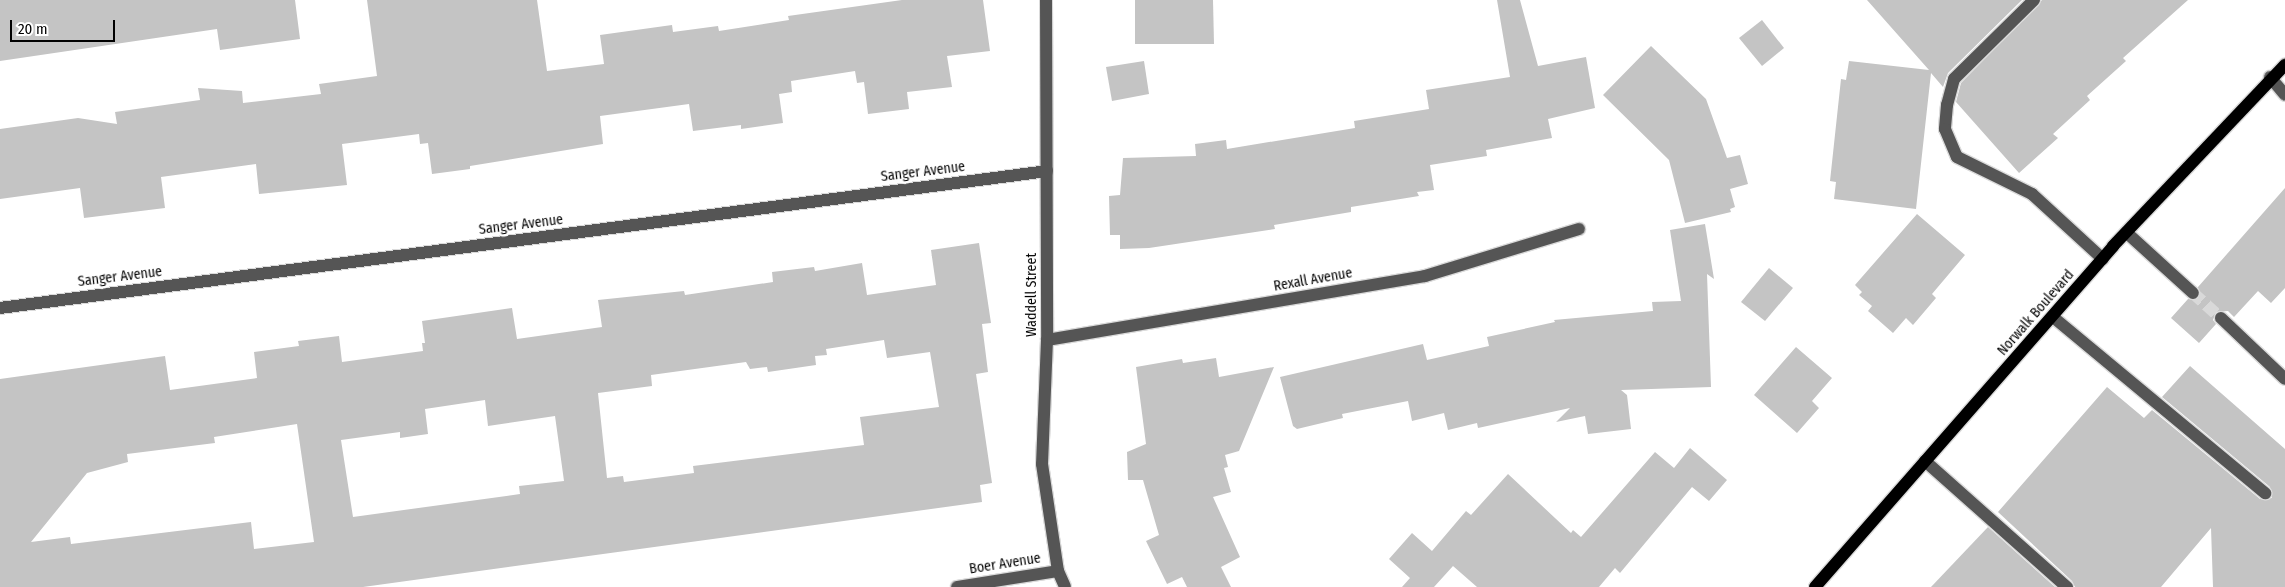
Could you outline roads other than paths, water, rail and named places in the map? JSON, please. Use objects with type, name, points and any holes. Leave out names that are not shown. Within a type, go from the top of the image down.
[{"type":"main road","name":"Norwalk Boulevard","points":[[1815,587],[2103,259],[2270,77],[2285,65]]},
{"type":"street","name":"Waddell Street","points":[[1046,0],[1047,340],[1042,464],[1058,571],[1065,587]]},
{"type":"street","points":[[2034,0],[1954,78],[1947,106],[1945,129],[1957,157],[2032,194],[2103,259]]},
{"type":"street","points":[[2270,77],[2285,94]]},
{"type":"street","name":"Sanger Avenue","points":[[0,308],[1047,171]]},
{"type":"street","name":"Rexall Avenue","points":[[1047,340],[1425,276],[1579,230]]},
{"type":"street","points":[[2127,233],[2193,293]]},
{"type":"street","points":[[2053,317],[2265,493]]},
{"type":"street","points":[[2222,318],[2285,379]]},
{"type":"street","points":[[1925,461],[2067,587]]},
{"type":"street","name":"Boer Avenue","points":[[957,587],[1058,571]]},
{"type":"tunnel","points":[[2193,293],[2221,318]]}]
